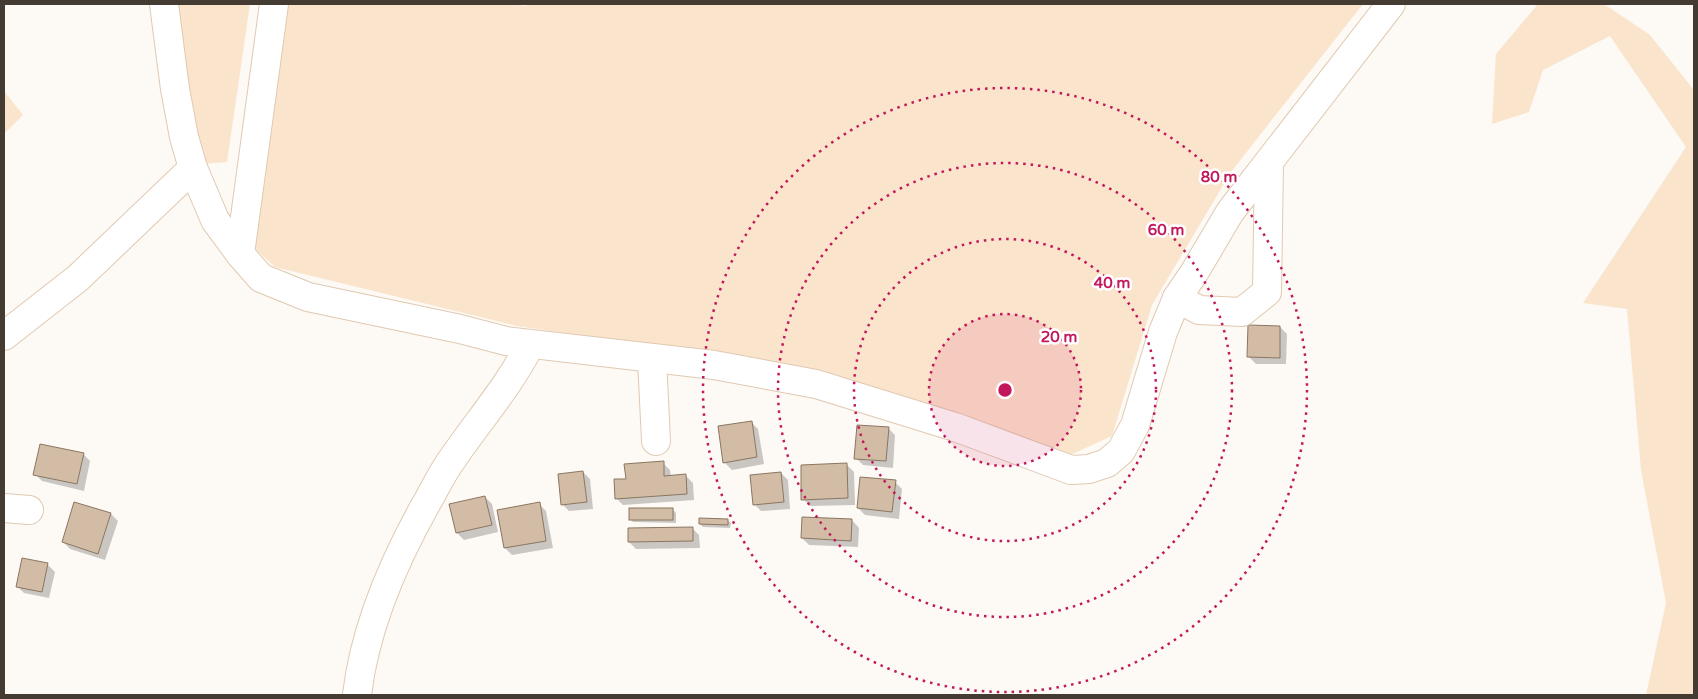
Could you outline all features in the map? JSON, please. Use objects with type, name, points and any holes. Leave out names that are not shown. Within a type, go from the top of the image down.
[{"type":"street","points":[[164,4],[175,90],[184,137],[193,168],[215,220],[240,254],[261,278],[308,297],[530,344],[714,365],[816,384],[956,427],[1071,470],[1090,469],[1107,463],[1121,451],[1135,426],[1163,332],[1177,298],[1230,212],[1391,4]]},
{"type":"street","points":[[240,254],[274,4]]},
{"type":"street","points":[[1177,298],[1199,310],[1242,312],[1267,292],[1269,162]]},
{"type":"street","points":[[4,336],[78,278],[193,168]]},
{"type":"street","points":[[357,695],[367,644],[383,591],[418,517],[452,459],[508,384],[530,344]]},
{"type":"street","points":[[652,359],[656,441]]},
{"type":"shaded area","points":[[175,4],[250,4],[227,162],[201,164]]},
{"type":"shaded area","points":[[286,4],[510,4],[524,6],[531,4],[1363,4],[1231,172],[1152,305],[1112,436],[1068,456],[825,371],[517,326],[275,267],[252,246]]},
{"type":"shaded area","points":[[1538,4],[1604,4],[1650,35],[1694,90],[1694,695],[1646,695],[1666,603],[1641,470],[1627,309],[1583,303],[1686,147],[1610,36],[1543,70],[1529,112],[1492,124],[1496,54]]},
{"type":"shaded area","points":[[4,91],[23,115],[4,134]]},
{"type":"building","points":[[1248,325],[1280,326],[1280,358],[1247,357]]},
{"type":"building","points":[[752,421],[757,457],[723,463],[718,426]]},
{"type":"building","points":[[857,425],[889,427],[886,461],[854,459]]},
{"type":"building","points":[[40,444],[84,453],[77,484],[33,475]]},
{"type":"building","points":[[664,461],[664,476],[686,474],[687,494],[615,499],[614,479],[626,479],[624,464]]},
{"type":"building","points":[[847,463],[848,498],[801,500],[801,465]]},
{"type":"building","points":[[583,471],[587,502],[561,505],[558,474]]},
{"type":"building","points":[[781,472],[784,502],[753,505],[750,475]]},
{"type":"building","points":[[860,477],[896,480],[892,512],[857,508]]},
{"type":"building","points":[[485,496],[492,525],[456,533],[449,504]]},
{"type":"building","points":[[74,502],[111,513],[98,554],[62,542]]},
{"type":"building","points":[[540,502],[546,541],[504,548],[497,510]]},
{"type":"building","points":[[629,508],[673,508],[673,520],[629,520]]},
{"type":"building","points":[[802,517],[852,519],[851,541],[801,538]]},
{"type":"building","points":[[699,518],[728,519],[728,525],[699,524]]},
{"type":"building","points":[[693,527],[693,541],[628,542],[628,528]]},
{"type":"building","points":[[22,558],[48,563],[42,592],[16,587]]}]
